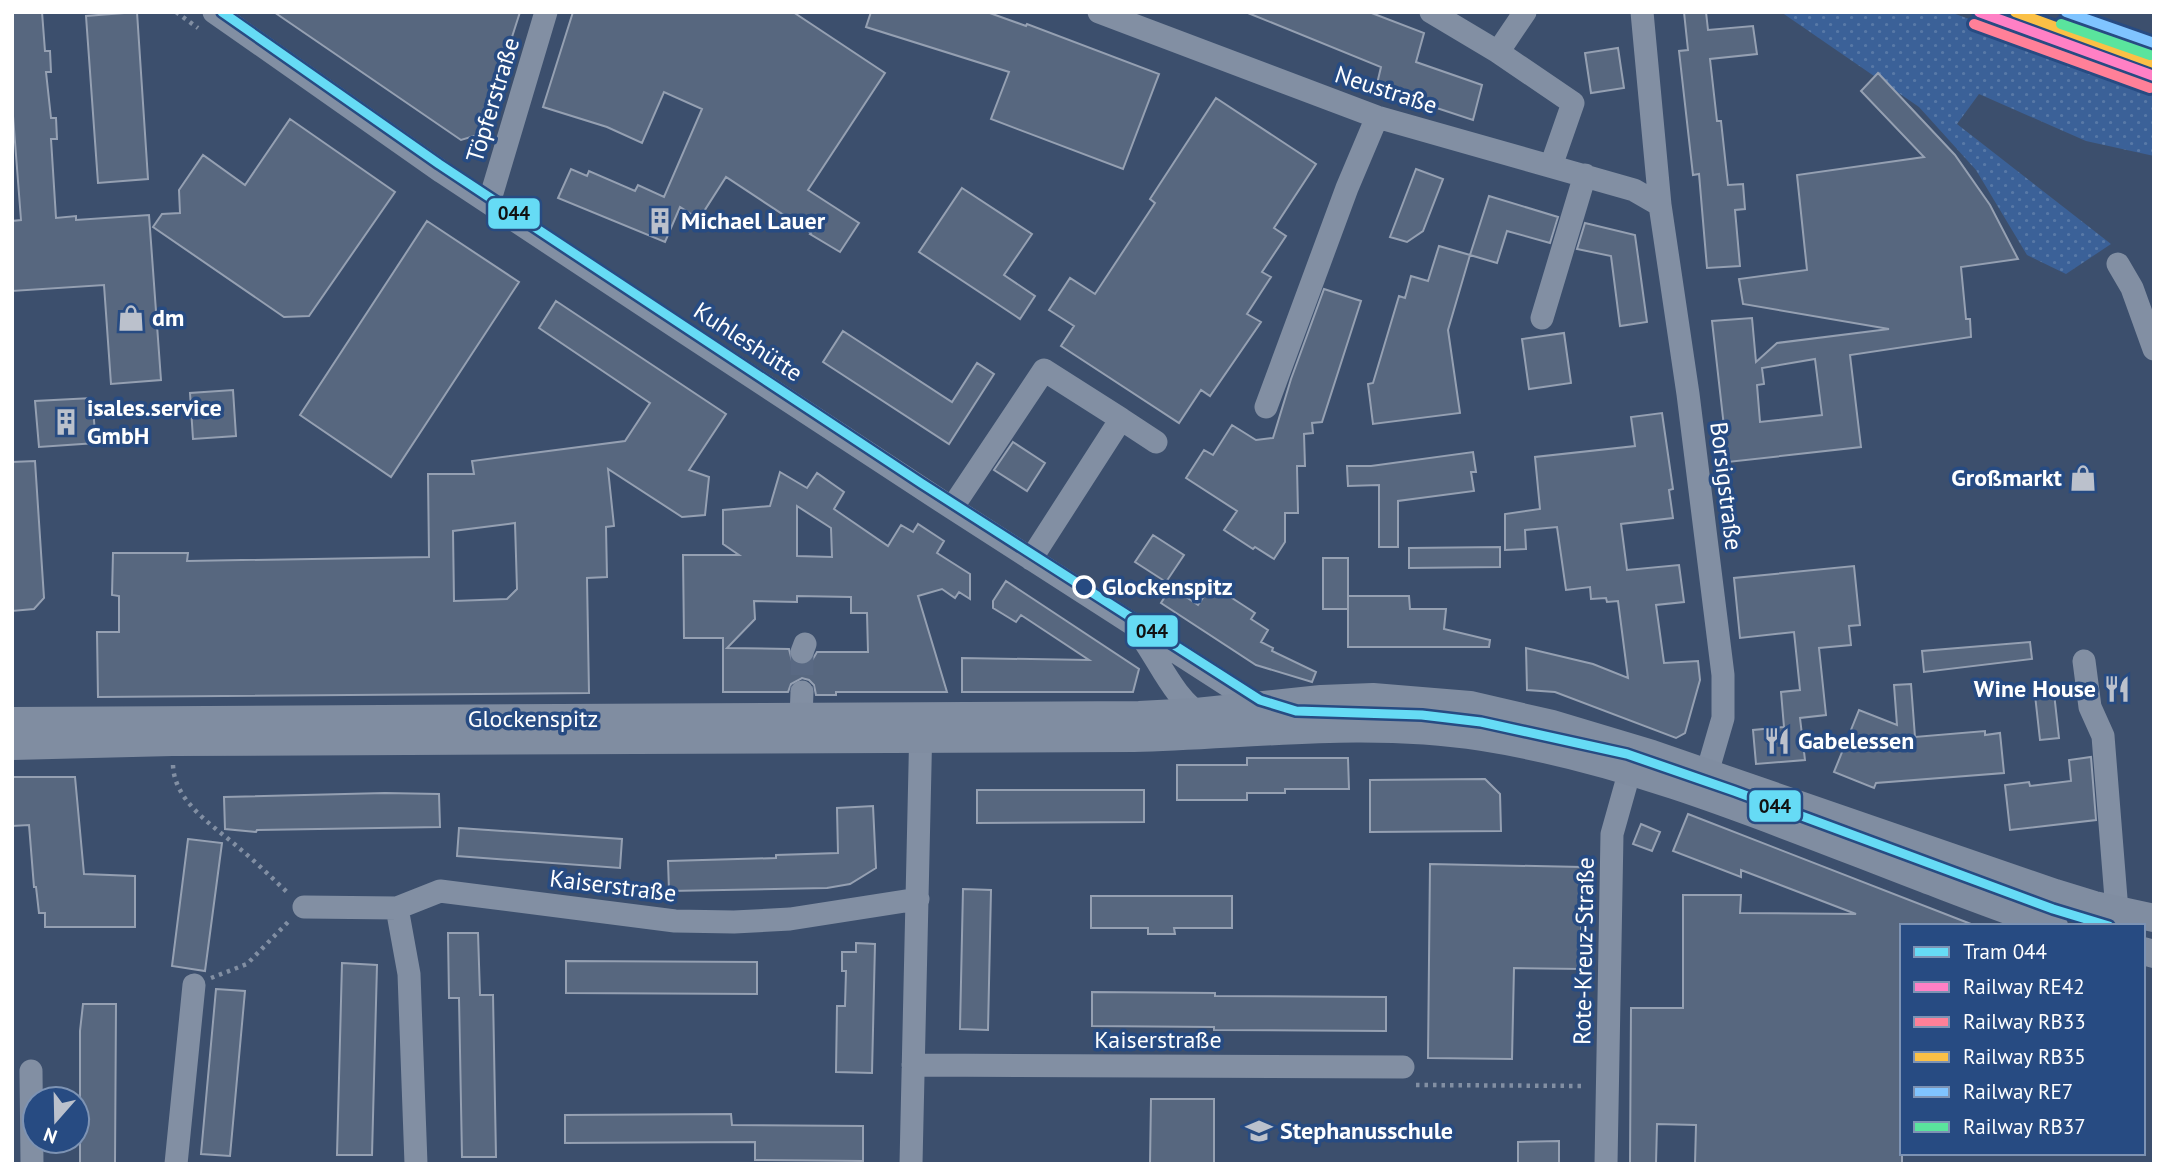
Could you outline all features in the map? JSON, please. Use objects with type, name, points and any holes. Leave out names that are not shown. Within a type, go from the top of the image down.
[{"type":"main road","name":"Glockenspitz","points":[[12,721],[801,705],[921,727],[1125,738],[1262,719],[1321,699],[1373,697],[1470,705],[1552,724],[1652,754],[2055,893],[2117,911],[2154,918]]},
{"type":"main road","name":"Glockenspitz","points":[[12,746],[921,727],[1196,712],[1354,728],[1428,731],[1483,737],[1630,770],[2049,924]]},
{"type":"street","name":"Kuhleshütte","points":[[214,12],[489,203],[1133,625],[1262,719]]},
{"type":"street","name":"Töpferstraße","points":[[489,203],[546,12]]},
{"type":"street","name":"Neustraße","points":[[1099,12],[1377,117],[1634,190],[1660,205]]},
{"type":"street","points":[[1431,12],[1498,52],[1573,103],[1551,166]]},
{"type":"street","points":[[1498,52],[1524,12]]},
{"type":"street","name":"Borsigstraße","points":[[1643,12],[1660,205],[1688,394],[1723,675],[1723,718],[1707,773]]},
{"type":"street","points":[[1266,407],[1377,117]]},
{"type":"street","points":[[1542,318],[1585,175]]},
{"type":"street","points":[[2118,264],[2132,288],[2154,349]]},
{"type":"street","points":[[953,508],[1044,370],[1156,442]]},
{"type":"street","points":[[1031,559],[1121,419]]},
{"type":"street","points":[[1133,625],[1157,658],[1180,698],[1196,712]]},
{"type":"street","points":[[2084,661],[2090,706],[2103,736],[2117,911]]},
{"type":"street","points":[[911,1164],[921,727]]},
{"type":"street","points":[[1630,770],[1640,759],[1652,754]]},
{"type":"street","name":"Rote-Kreuz-Straße","points":[[1606,1164],[1612,834],[1630,770]]},
{"type":"street","name":"Kaiserstraße","points":[[304,907],[397,908],[440,891],[675,921],[734,922],[790,919],[918,899]]},
{"type":"street","points":[[397,908],[408,974],[415,1164]]},
{"type":"street","points":[[176,1164],[194,985]]},
{"type":"street","name":"Kaiserstraße","points":[[914,1065],[1403,1068]]},
{"type":"street","points":[[31,1071],[32,1164]]},
{"type":"path","points":[[172,742],[173,776],[198,816],[239,848],[304,907],[247,964],[194,985]]},
{"type":"path","points":[[1403,1068],[1409,1085],[1608,1086]]},
{"type":"shaded area","points":[[1781,12],[1950,12],[2154,84],[2154,156],[2086,141],[1979,94],[1957,124],[2111,244],[2066,274],[2027,255],[1976,170],[1919,107]]},
{"type":"building","points":[[12,12],[42,12],[45,51],[50,51],[51,72],[46,72],[51,118],[56,118],[57,139],[51,139],[56,218],[76,216],[76,220],[149,215],[161,380],[111,384],[104,285],[12,291],[12,221],[21,220],[12,103]]},
{"type":"building","points":[[137,12],[148,179],[98,183],[86,16]]},
{"type":"building","points":[[274,12],[520,12],[481,134],[461,140]]},
{"type":"building","points":[[573,12],[793,12],[885,73],[808,190],[859,223],[840,252],[726,177],[699,219],[680,207],[665,242],[558,198],[571,169],[587,176],[589,171],[635,191],[638,185],[664,197],[702,109],[664,92],[642,143],[607,127],[543,107]]},
{"type":"building","points":[[871,12],[987,12],[1026,26],[1027,24],[1159,74],[1123,169],[991,119],[1009,72],[866,27]]},
{"type":"building","points":[[1369,12],[1424,33],[1416,62],[1482,85],[1473,120],[1376,88],[1381,67],[1248,13]]},
{"type":"building","points":[[1684,12],[1706,12],[1708,30],[1753,26],[1757,54],[1710,59],[1717,121],[1721,121],[1728,185],[1743,184],[1745,209],[1735,210],[1740,266],[1707,268],[1699,174],[1693,175],[1679,51],[1688,50]]},
{"type":"building","points":[[1618,48],[1624,88],[1591,93],[1585,53]]},
{"type":"building","points":[[1878,73],[1955,155],[1990,205],[2018,259],[1961,267],[1966,319],[1970,319],[1971,337],[1850,355],[1861,447],[1728,462],[1712,321],[1752,318],[1756,362],[1777,343],[1889,329],[1743,304],[1739,279],[1807,270],[1797,175],[1924,157],[1861,91]],"holes":[[[1815,359],[1822,415],[1760,422],[1757,385],[1764,384],[1762,368]]]},
{"type":"building","points":[[1216,98],[1316,164],[1274,228],[1286,236],[1262,272],[1271,277],[1247,314],[1261,322],[1210,396],[1201,390],[1179,423],[1061,346],[1074,326],[1049,310],[1070,278],[1095,294],[1155,203],[1150,199]]},
{"type":"building","points":[[290,119],[395,192],[309,316],[284,317],[153,227],[162,214],[180,213],[179,190],[203,155],[245,185]]},
{"type":"building","points":[[1416,169],[1443,179],[1423,231],[1407,242],[1390,237]]},
{"type":"building","points":[[962,188],[1032,234],[1004,275],[1035,296],[1020,319],[919,252]]},
{"type":"building","points":[[1489,196],[1558,217],[1550,243],[1507,231],[1497,263],[1470,255]]},
{"type":"building","points":[[427,221],[519,282],[391,477],[300,415]]},
{"type":"building","points":[[1585,223],[1635,235],[1647,322],[1620,326],[1611,256],[1577,249]]},
{"type":"building","points":[[1439,246],[1470,255],[1448,330],[1460,413],[1373,424],[1368,384],[1373,383],[1399,296],[1405,298],[1411,276],[1428,281]]},
{"type":"building","points":[[1324,289],[1361,301],[1322,422],[1312,423],[1313,433],[1304,434],[1305,466],[1297,466],[1298,513],[1285,513],[1285,542],[1274,559],[1224,530],[1237,511],[1186,478],[1204,450],[1213,455],[1232,425],[1256,440],[1273,438]]},
{"type":"building","points":[[556,301],[726,414],[689,470],[709,477],[705,515],[682,517],[608,469],[614,526],[606,527],[607,577],[587,578],[589,693],[98,697],[97,632],[119,632],[119,596],[112,595],[113,553],[188,553],[187,561],[429,557],[428,474],[474,474],[472,461],[625,441],[650,403],[539,328]],"holes":[[[515,523],[517,589],[507,599],[454,601],[453,531]]]},
{"type":"building","points":[[843,331],[952,402],[977,363],[994,374],[949,444],[823,362]]},
{"type":"building","points":[[1564,333],[1571,383],[1529,389],[1522,339]]},
{"type":"building","points":[[233,390],[236,436],[193,439],[190,393]]},
{"type":"building","name":"isales.service GmbH","points":[[92,398],[96,443],[39,447],[35,401]]},
{"type":"building","points":[[1662,413],[1673,489],[1669,490],[1673,518],[1621,524],[1627,570],[1679,565],[1684,602],[1656,605],[1664,663],[1698,661],[1700,680],[1685,733],[1676,738],[1555,692],[1527,690],[1526,648],[1593,664],[1628,678],[1618,601],[1607,602],[1606,598],[1591,599],[1590,587],[1566,590],[1557,527],[1525,530],[1526,549],[1505,550],[1505,514],[1540,509],[1535,457],[1635,446],[1631,417]]},
{"type":"building","points":[[1013,442],[1045,463],[1027,491],[994,470]]},
{"type":"building","points":[[1473,452],[1476,472],[1471,472],[1474,491],[1398,501],[1398,547],[1379,547],[1379,485],[1348,486],[1347,466],[1371,466]]},
{"type":"building","points":[[35,461],[44,598],[34,609],[12,611],[12,462]]},
{"type":"building","points":[[780,472],[807,488],[817,473],[844,492],[834,509],[888,546],[901,525],[913,532],[918,524],[944,541],[937,553],[970,574],[970,599],[959,592],[955,598],[942,589],[918,596],[947,692],[836,692],[836,695],[816,695],[814,685],[802,678],[791,684],[788,692],[723,692],[723,638],[684,638],[683,555],[739,555],[723,544],[723,510],[770,506]],"holes":[[[797,506],[831,528],[832,557],[797,556]],[[797,596],[851,597],[851,613],[867,613],[868,652],[817,652],[811,662],[804,666],[792,661],[789,649],[727,648],[755,619],[754,601],[797,602]]]},
{"type":"building","points":[[1153,535],[1184,555],[1166,582],[1135,562]]},
{"type":"building","points":[[1500,547],[1500,567],[1409,568],[1409,548]]},
{"type":"building","points":[[1323,558],[1348,558],[1348,609],[1323,609]]},
{"type":"building","points":[[1854,566],[1860,625],[1849,626],[1851,645],[1819,648],[1826,715],[1800,718],[1805,760],[1756,764],[1753,730],[1784,727],[1781,692],[1800,690],[1794,632],[1740,638],[1734,578]]},
{"type":"building","points":[[1006,581],[1139,669],[1133,692],[962,692],[962,658],[1089,660],[1021,615],[1016,622],[993,608],[993,601]]},
{"type":"building","points":[[1212,585],[1255,613],[1251,619],[1268,630],[1261,642],[1273,648],[1272,651],[1316,672],[1312,682],[1256,665],[1161,603],[1171,587],[1198,605]]},
{"type":"building","points":[[1348,596],[1409,596],[1410,609],[1446,609],[1444,629],[1490,640],[1489,647],[1348,647]]},
{"type":"building","points":[[2030,642],[2032,659],[1924,672],[1922,651]]},
{"type":"building","points":[[1911,684],[1915,737],[1985,731],[1985,735],[2000,733],[2004,773],[1876,783],[1874,788],[1834,772],[1859,710],[1897,725],[1894,685]]},
{"type":"building","points":[[2053,684],[2059,738],[2040,740],[2034,686]]},
{"type":"building","points":[[2091,757],[2096,820],[2010,830],[2005,785],[2029,782],[2030,786],[2071,781],[2069,760]]},
{"type":"building","points":[[1247,758],[1348,758],[1349,789],[1285,789],[1285,793],[1247,793],[1247,800],[1177,800],[1177,765],[1247,765]]},
{"type":"building","points":[[12,777],[75,777],[84,874],[135,876],[135,927],[45,927],[45,913],[39,913],[34,887],[29,825],[12,826]]},
{"type":"building","points":[[1485,779],[1500,794],[1501,831],[1370,832],[1370,780]]},
{"type":"building","points":[[977,790],[1144,790],[1144,822],[977,823]]},
{"type":"building","points":[[439,794],[440,827],[256,832],[225,829],[224,797]]},
{"type":"building","points":[[873,806],[876,868],[850,884],[827,888],[669,891],[668,861],[838,853],[837,808]]},
{"type":"building","points":[[1688,814],[1971,924],[1900,924],[1902,1164],[1695,1164],[1696,1125],[1657,1124],[1656,1164],[1630,1164],[1631,1008],[1683,1008],[1683,895],[1741,895],[1740,913],[1856,914],[1741,870],[1741,877],[1673,851]]},
{"type":"building","points":[[1641,824],[1660,832],[1652,851],[1633,844]]},
{"type":"building","points":[[459,828],[622,839],[620,868],[457,856]]},
{"type":"building","points":[[188,839],[222,843],[205,971],[172,966]]},
{"type":"building","points":[[1430,864],[1582,867],[1581,969],[1514,968],[1512,1059],[1428,1058]]},
{"type":"building","points":[[963,889],[991,890],[988,1030],[960,1029]]},
{"type":"building","points":[[1091,896],[1232,896],[1232,928],[1174,928],[1175,934],[1148,934],[1148,928],[1091,928]]},
{"type":"building","points":[[448,933],[478,933],[480,995],[493,995],[496,1157],[462,1157],[459,998],[449,998]]},
{"type":"building","points":[[856,943],[875,944],[872,1073],[836,1072],[837,1006],[845,1006],[846,971],[842,971],[842,952],[856,952]]},
{"type":"building","points":[[566,961],[757,962],[757,994],[566,993]]},
{"type":"building","points":[[342,963],[377,965],[372,1155],[337,1155]]},
{"type":"building","points":[[216,989],[245,991],[230,1156],[201,1154]]},
{"type":"building","points":[[1092,992],[1386,997],[1386,1031],[1092,1026]]},
{"type":"building","points":[[83,1004],[116,1004],[115,1164],[80,1164],[80,1155],[91,1155],[91,1085],[80,1085]]},
{"type":"building","points":[[1151,1099],[1214,1099],[1214,1164],[1150,1164]]},
{"type":"building","points":[[731,1114],[732,1125],[863,1126],[863,1161],[755,1160],[755,1142],[565,1143],[565,1115]]},
{"type":"building","points":[[1559,1141],[1559,1164],[1518,1164],[1518,1142]]},
{"type":"tunnel","points":[[802,652],[802,692]]},
{"type":"tram line","name":"044","points":[[222,12],[439,164],[921,483],[1260,700],[1296,711],[1422,715],[1481,722],[1627,754],[2053,909],[2102,924]]},
{"type":"rail line","name":"RE42","points":[[1979,12],[2154,76]]},
{"type":"rail line","name":"RB35","points":[[2015,12],[2154,63]]},
{"type":"rail line","name":"RE7","points":[[2066,12],[2154,43]]},
{"type":"rail line","name":"RB33","points":[[1974,24],[2150,88]]},
{"type":"rail line","name":"RB37","points":[[2061,24],[2150,55]]},
{"type":"place","name":"Michael Lauer","points":[[660,221]]},
{"type":"place","name":"dm","points":[[131,318]]},
{"type":"place","name":"isales.service GmbH","points":[[66,422]]},
{"type":"place","name":"Großmarkt","points":[[2083,478]]},
{"type":"place","name":"Glockenspitz","points":[[1084,587]]},
{"type":"place","name":"Wine House","points":[[2117,689]]},
{"type":"place","name":"Gabelessen","points":[[1777,741]]},
{"type":"place","name":"Stephanusschule","points":[[1259,1131]]}]
